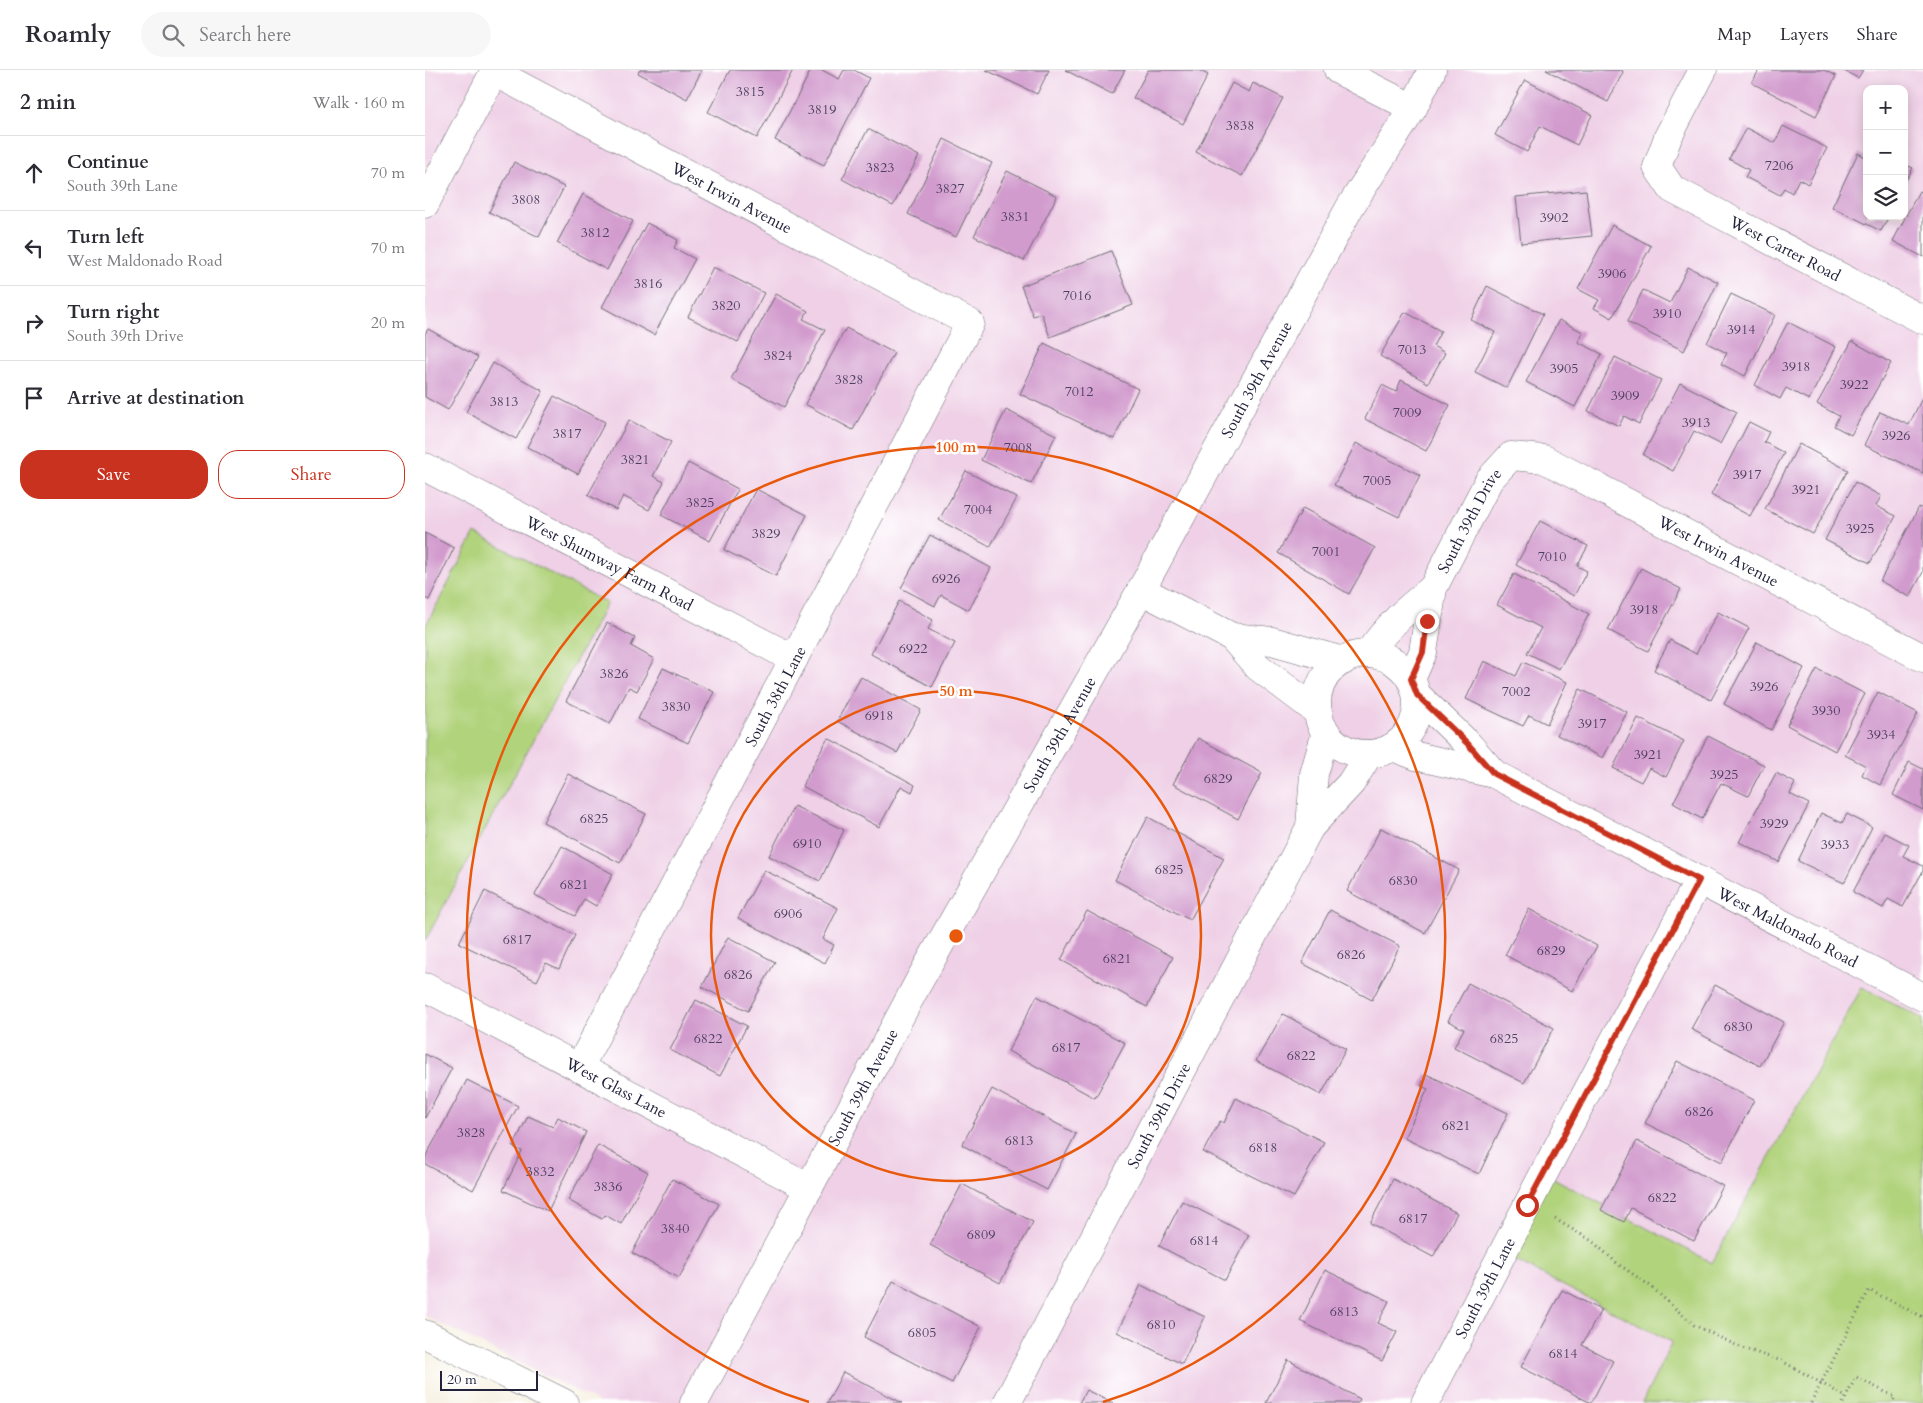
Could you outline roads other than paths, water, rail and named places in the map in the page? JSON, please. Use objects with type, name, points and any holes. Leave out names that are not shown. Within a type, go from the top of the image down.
[{"type":"street","points":[[1338,70],[1413,108]]},
{"type":"street","name":"South 39th Avenue","points":[[694,1403],[918,983],[1141,590],[1350,207],[1413,108],[1432,70]]},
{"type":"street","name":"West Carter Road","points":[[1703,70],[1669,137],[1657,167],[1672,189],[1923,320]]},
{"type":"street","points":[[425,204],[495,71]]},
{"type":"street","name":"West Irwin Avenue","points":[[495,71],[970,323]]},
{"type":"street","name":"South 38th Lane","points":[[579,1068],[970,323]]},
{"type":"street","name":"West Irwin Avenue","points":[[1511,456],[1544,459],[1923,658]]},
{"type":"street","name":"South 39th Drive","points":[[1414,687],[1423,652],[1433,588],[1489,480],[1511,456]]},
{"type":"street","name":"West Shumway Farm Road","points":[[425,467],[794,659]]},
{"type":"street","name":"South 39th Drive","points":[[1355,657],[1382,634],[1404,611],[1433,588]]},
{"type":"street","points":[[1141,590],[1232,637],[1272,641],[1355,657],[1385,658],[1399,666],[1414,687],[1417,710],[1413,725],[1405,738],[1381,751],[1357,753],[1345,749],[1334,742],[1322,722],[1258,667],[1232,637]]},
{"type":"street","points":[[1322,722],[1318,696],[1322,682],[1331,670],[1355,657]]},
{"type":"street","name":"West Maldonado Road","points":[[1414,687],[1494,774]]},
{"type":"street","name":"South 39th Drive","points":[[1310,827],[1314,774],[1322,722]]},
{"type":"street","name":"South 39th Drive","points":[[1007,1403],[1310,827],[1381,751]]},
{"type":"street","name":"West Maldonado Road","points":[[1381,751],[1416,756],[1494,774],[1923,997]]},
{"type":"street","name":"South 39th Lane","points":[[1425,1403],[1527,1205],[1699,880]]},
{"type":"street","name":"West Glass Lane","points":[[425,988],[809,1188]]},
{"type":"street","points":[[425,1334],[564,1403]]}]
